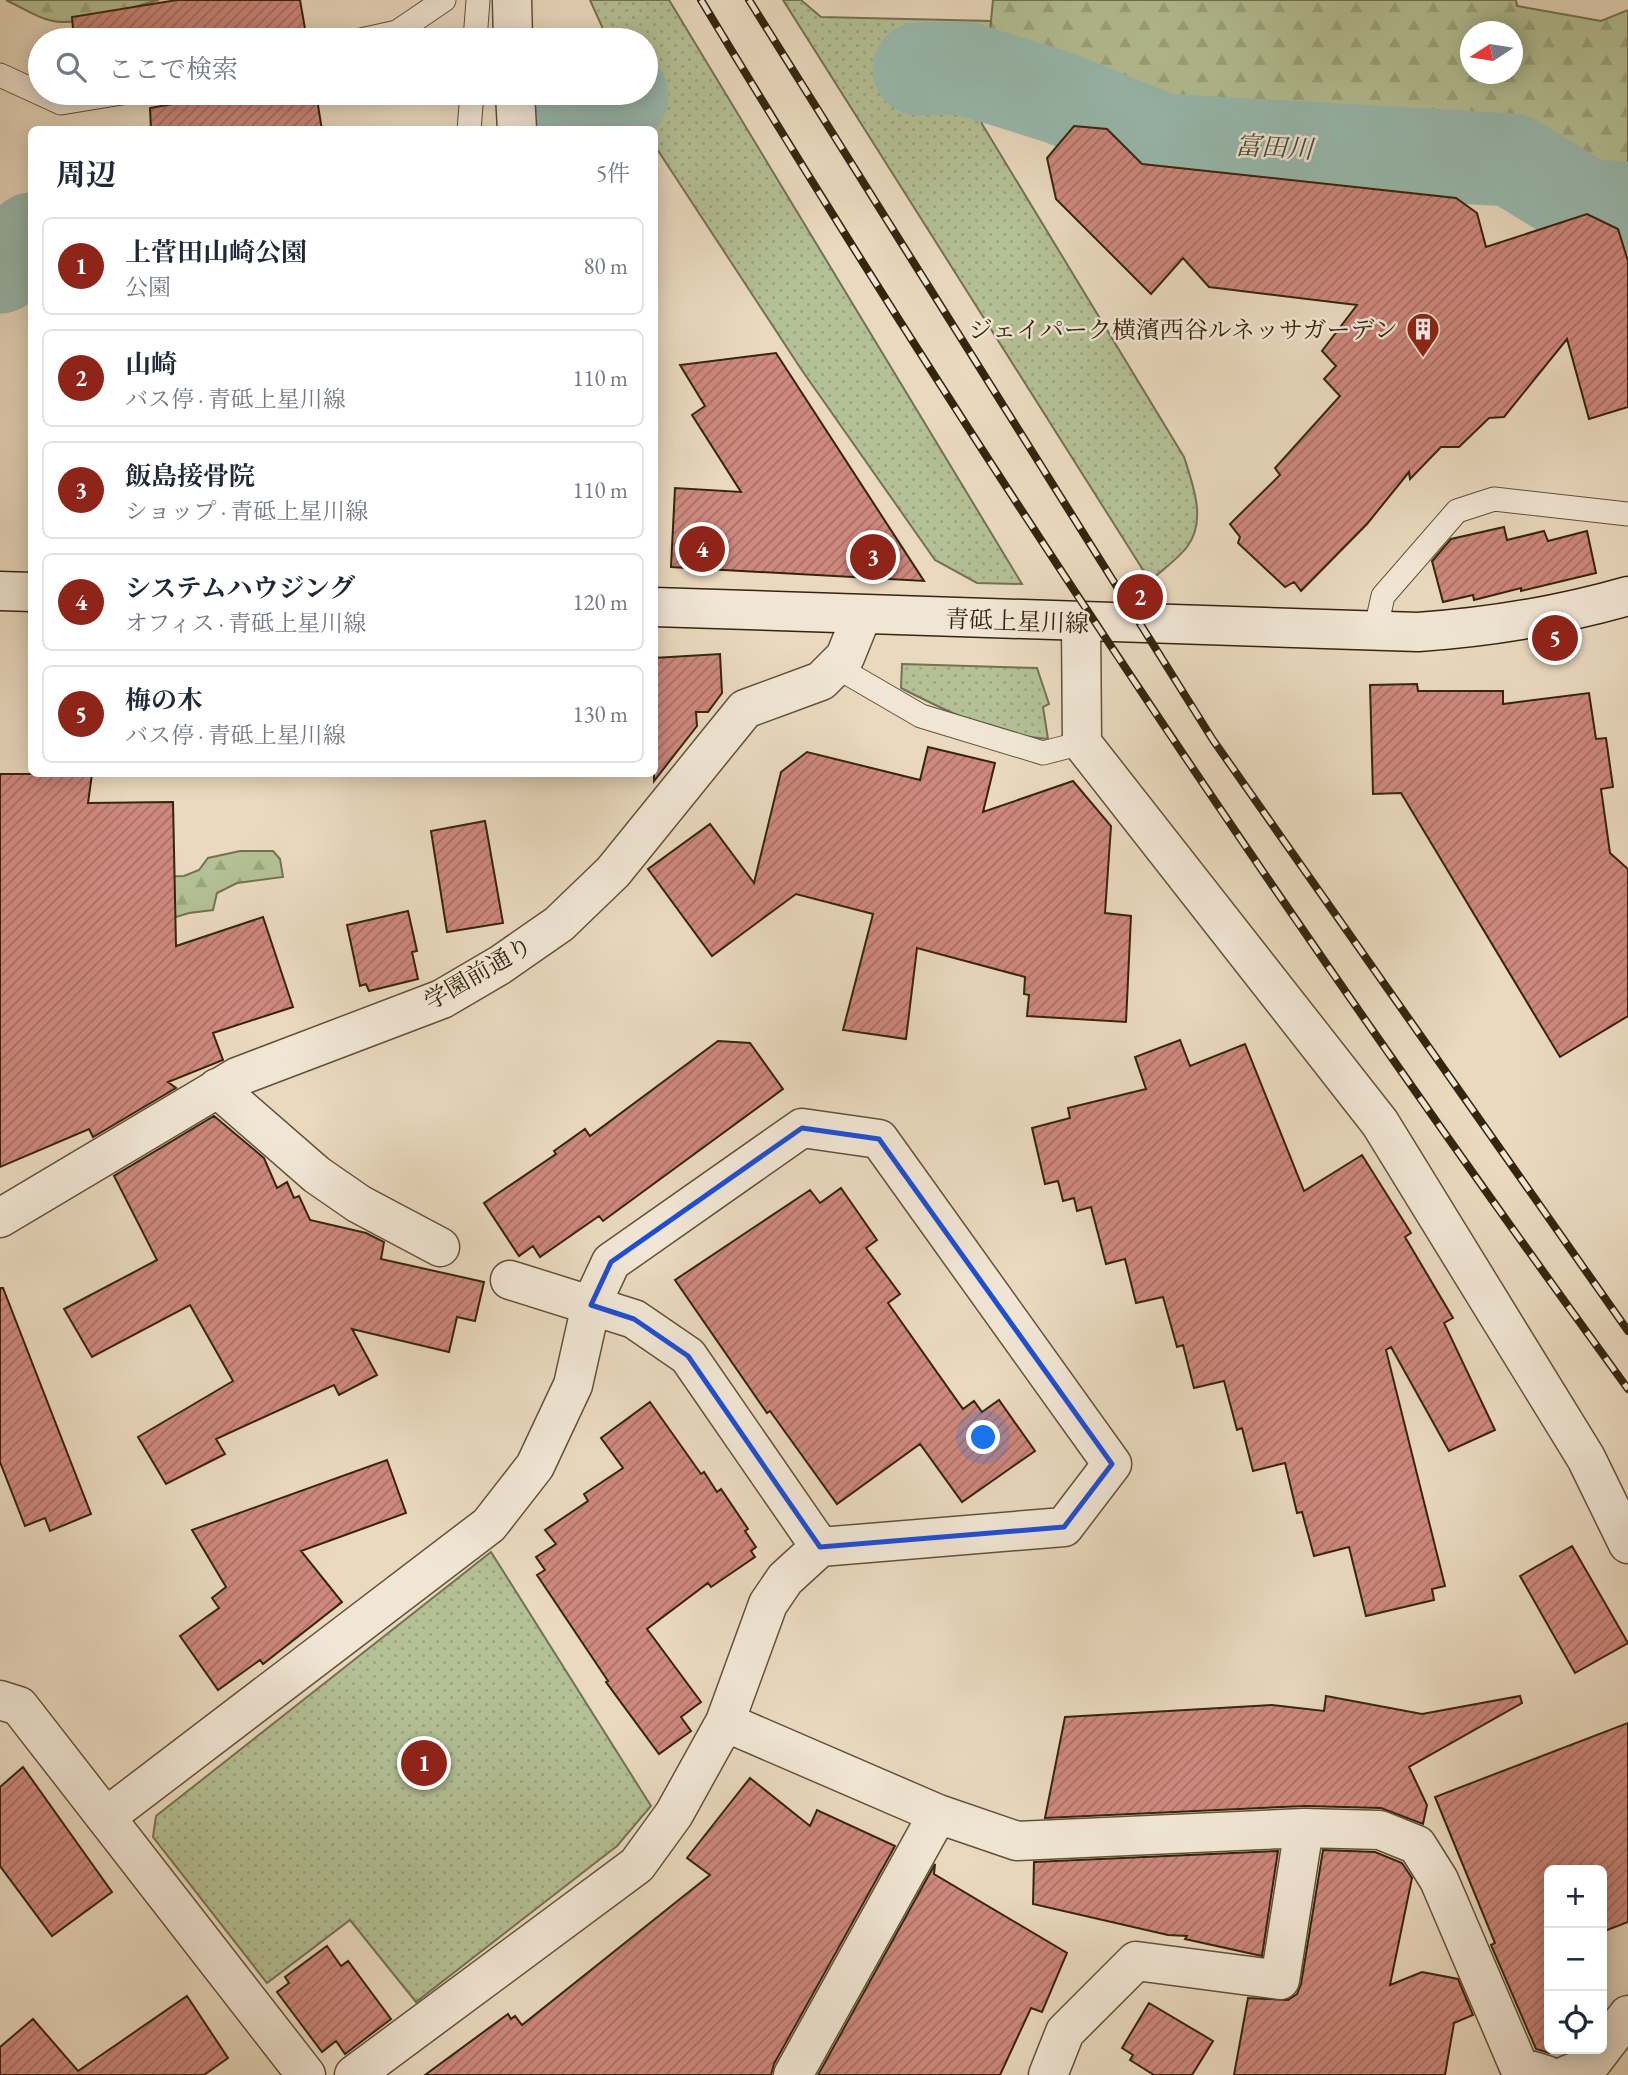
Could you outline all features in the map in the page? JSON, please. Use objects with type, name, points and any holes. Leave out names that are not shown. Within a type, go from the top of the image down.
[{"type":"street","points":[[512,0],[513,28]]},
{"type":"street","points":[[0,591],[28,592]]},
{"type":"street","name":"青砥上星川線","points":[[658,607],[1081,624],[1375,632],[1489,627],[1572,612],[1628,596]]},
{"type":"street","name":"学園前通り","points":[[0,1218],[237,1077],[442,999],[500,965],[559,923],[613,873],[745,709],[821,681],[845,657],[862,615]]},
{"type":"street","points":[[1081,624],[1082,743],[1380,1123],[1586,1458],[1628,1544]]},
{"type":"street","points":[[217,1088],[359,1205],[440,1247]]},
{"type":"street","points":[[106,1817],[489,1525],[535,1466],[573,1385],[591,1305],[611,1262],[802,1128],[879,1139],[1112,1464],[1064,1527],[820,1547],[785,1579],[768,1604],[725,1722],[674,1814],[637,1865],[354,2075]]},
{"type":"street","points":[[510,1280],[634,1319],[688,1356],[820,1547]]},
{"type":"street","points":[[0,1700],[19,1706],[306,2075]]},
{"type":"street","points":[[725,1722],[938,1814],[1017,1841],[1304,1828],[1380,1830],[1417,1845],[1439,1880],[1519,2067],[1546,2075]]},
{"type":"street","points":[[793,2075],[938,1814]]},
{"type":"street","points":[[1048,2075],[1065,2032],[1136,1961],[1280,1980],[1304,1828]]},
{"type":"street","points":[[1567,2075],[1589,2066],[1628,2015]]},
{"type":"lane","points":[[403,28],[444,0]]},
{"type":"lane","points":[[476,28],[478,0]]},
{"type":"lane","points":[[0,75],[28,88]]},
{"type":"lane","points":[[469,126],[471,105]]},
{"type":"lane","points":[[1375,632],[1384,596],[1457,511],[1494,499],[1628,513]]},
{"type":"lane","points":[[835,666],[920,716],[1043,753],[1082,743]]},
{"type":"highlighted area","points":[[802,1128],[879,1139],[1112,1464],[1064,1527],[820,1547],[688,1356],[634,1319],[591,1305],[611,1262]]},
{"type":"green space","points":[[6,0],[159,0],[99,17],[62,22],[40,17]]},
{"type":"green space","points":[[590,0],[669,0],[1022,584],[977,583],[935,560],[801,369],[658,151],[658,126],[641,126],[631,111],[629,105],[658,105],[658,28],[603,28]]},
{"type":"green space","points":[[783,0],[801,0],[821,17],[992,21],[989,42],[968,48],[982,124],[1184,457],[1191,479],[1197,514],[1193,537],[1179,556],[1150,581]]},
{"type":"green space","points":[[993,0],[1516,0],[1517,6],[1601,21],[1628,10],[1628,197],[1592,197],[1516,153],[1158,129],[1083,88],[1016,67],[989,42]]},
{"type":"green space","points":[[902,664],[1037,668],[1049,704],[1043,707],[1048,739],[990,727],[954,714],[901,688]]},
{"type":"green space","points":[[240,851],[273,851],[280,859],[283,877],[237,883],[217,893],[213,910],[189,913],[124,933],[53,879],[184,876],[199,870],[208,858]]},
{"type":"green space","points":[[491,1552],[651,1806],[617,1846],[416,2002],[350,1920],[267,1983],[153,1837],[156,1816]]},
{"type":"building","points":[[177,0],[300,0],[305,28],[73,28],[72,17]]},
{"type":"building","points":[[167,105],[318,105],[321,126],[151,126],[150,108]]},
{"type":"building","name":"ジェイパーク横濱西谷ルネッサガーデン","points":[[1074,126],[1107,129],[1142,164],[1456,198],[1477,213],[1486,247],[1587,214],[1618,229],[1628,261],[1628,407],[1589,419],[1567,339],[1504,417],[1489,418],[1459,447],[1441,447],[1410,479],[1409,472],[1367,524],[1301,591],[1294,582],[1285,587],[1238,543],[1240,537],[1230,524],[1280,475],[1275,468],[1340,396],[1324,379],[1336,366],[1322,351],[1357,305],[1209,287],[1183,258],[1151,294],[1056,199],[1047,158]]},
{"type":"building","points":[[776,353],[924,581],[671,567],[675,488],[741,492],[692,415],[705,406],[680,365]]},
{"type":"building","points":[[1504,527],[1507,540],[1544,531],[1548,541],[1587,531],[1596,573],[1474,600],[1473,595],[1443,602],[1432,561],[1451,539]]},
{"type":"building","points":[[720,654],[722,693],[708,712],[696,712],[697,726],[658,776],[658,658]]},
{"type":"building","points":[[1417,684],[1418,691],[1503,691],[1503,704],[1589,693],[1596,739],[1606,738],[1613,787],[1601,789],[1610,853],[1628,869],[1628,1016],[1560,1057],[1401,793],[1373,794],[1370,685]]},
{"type":"building","points":[[928,747],[995,763],[983,812],[1073,781],[1111,826],[1105,913],[1131,916],[1126,1022],[1027,1016],[1029,995],[1024,994],[1025,977],[917,948],[906,1039],[843,1030],[873,914],[796,894],[712,956],[648,869],[710,824],[754,883],[781,772],[807,752],[920,780]]},
{"type":"building","points":[[0,774],[92,777],[88,803],[173,802],[176,946],[263,917],[293,1007],[213,1033],[223,1060],[168,1082],[176,1088],[93,1137],[89,1129],[0,1167]]},
{"type":"building","points":[[485,821],[503,923],[447,932],[431,831]]},
{"type":"building","points":[[408,911],[417,951],[412,952],[418,979],[369,991],[366,984],[360,986],[347,925]]},
{"type":"building","points":[[1180,1040],[1190,1066],[1245,1044],[1304,1191],[1362,1155],[1411,1233],[1405,1237],[1453,1318],[1444,1323],[1495,1430],[1449,1451],[1391,1347],[1386,1350],[1445,1586],[1432,1589],[1434,1600],[1366,1616],[1349,1547],[1314,1556],[1302,1512],[1297,1513],[1285,1463],[1253,1471],[1242,1428],[1237,1430],[1224,1381],[1194,1388],[1183,1345],[1177,1347],[1163,1297],[1136,1303],[1125,1259],[1106,1264],[1091,1207],[1077,1211],[1074,1198],[1063,1201],[1058,1181],[1045,1184],[1032,1128],[1070,1118],[1068,1108],[1146,1089],[1135,1057]]},
{"type":"building","points":[[718,1041],[750,1043],[783,1089],[603,1221],[599,1216],[540,1257],[533,1246],[519,1256],[484,1203],[556,1154],[554,1151],[585,1129],[590,1136]]},
{"type":"building","points":[[214,1116],[264,1158],[277,1188],[287,1182],[294,1198],[299,1196],[310,1220],[366,1233],[384,1242],[381,1259],[484,1282],[475,1321],[457,1317],[449,1352],[352,1329],[377,1375],[339,1395],[334,1385],[216,1439],[225,1454],[166,1484],[138,1437],[233,1381],[190,1305],[92,1357],[64,1309],[157,1260],[114,1176]]},
{"type":"building","points":[[841,1188],[877,1240],[866,1248],[900,1294],[888,1303],[963,1409],[974,1401],[982,1412],[999,1400],[1035,1451],[962,1502],[920,1444],[837,1504],[770,1411],[767,1413],[675,1280],[810,1190],[820,1203]]},
{"type":"building","points":[[0,1288],[3,1288],[91,1514],[50,1531],[45,1518],[25,1526],[0,1462]]},
{"type":"building","points":[[650,1402],[701,1474],[704,1472],[717,1492],[721,1489],[748,1529],[745,1531],[756,1547],[751,1551],[755,1557],[711,1587],[708,1583],[647,1629],[701,1702],[681,1717],[691,1731],[659,1754],[606,1682],[608,1681],[537,1575],[545,1570],[536,1557],[556,1544],[545,1530],[588,1501],[584,1494],[623,1468],[601,1438]]},
{"type":"building","points":[[387,1460],[406,1513],[301,1551],[342,1602],[263,1664],[260,1660],[218,1690],[180,1636],[219,1608],[212,1598],[226,1587],[192,1530]]},
{"type":"building","points":[[1572,1546],[1628,1643],[1575,1673],[1520,1576]]},
{"type":"building","points":[[1326,1696],[1422,1714],[1520,1696],[1522,1703],[1409,1767],[1427,1805],[1423,1824],[1381,1808],[1305,1806],[1045,1818],[1065,1717],[1272,1705],[1324,1711]]},
{"type":"building","points":[[1628,1723],[1628,1922],[1607,1930],[1607,1865],[1544,1865],[1544,2051],[1536,2049],[1491,1945],[1495,1943],[1435,1797]]},
{"type":"building","points":[[23,1767],[112,1892],[52,1936],[0,1866],[0,1787]]},
{"type":"building","points":[[750,1778],[810,1826],[817,1810],[895,1846],[774,2064],[771,2075],[425,2075],[508,2014],[511,2019],[515,2016],[522,2025],[710,1875],[687,1858]]},
{"type":"building","points":[[1323,1850],[1375,1852],[1402,1863],[1412,1878],[1390,1985],[1422,1972],[1458,1979],[1473,2015],[1454,2023],[1445,2075],[1234,2075],[1248,1998],[1288,2000],[1297,1994],[1301,1984]]},
{"type":"building","points":[[1278,1851],[1262,1956],[1185,1939],[1187,1936],[1168,1935],[1033,1904],[1034,1862]]},
{"type":"building","points":[[935,1864],[934,1874],[1067,1953],[1042,2012],[1031,2008],[1000,2075],[818,2075]]},
{"type":"building","points":[[327,1946],[341,1966],[348,1961],[391,2019],[345,2054],[336,2041],[322,2052],[277,1992],[289,1983],[285,1977]]},
{"type":"building","points":[[187,1996],[228,2058],[204,2075],[0,2075],[0,2047],[33,2019],[78,2071]]},
{"type":"building","points":[[1149,2003],[1213,2041],[1192,2075],[1154,2075],[1130,2060],[1133,2055],[1122,2048]]},
{"type":"waterway","name":"富田川","points":[[919,69],[964,68],[1060,98],[1162,140],[1512,160],[1587,206],[1628,208]]},
{"type":"waterway","name":"富田川","points":[[578,126],[609,105]]},
{"type":"waterway","name":"富田川","points":[[0,267],[14,259],[28,243]]},
{"type":"railway","points":[[701,0],[921,355],[1150,705],[1386,1049],[1628,1389]]},
{"type":"railway","points":[[749,0],[1213,740],[1628,1331]]},
{"type":"place","name":"ジェイパーク横濱西谷ルネッサガーデン","points":[[1423,359]]},
{"type":"place","name":"システムハウジング","points":[[702,549]]},
{"type":"place","name":"飯島接骨院","points":[[873,557]]},
{"type":"place","name":"山崎","points":[[1140,597]]},
{"type":"place","name":"梅の木","points":[[1555,638]]},
{"type":"place","name":"上菅田山崎公園","points":[[424,1763]]}]
